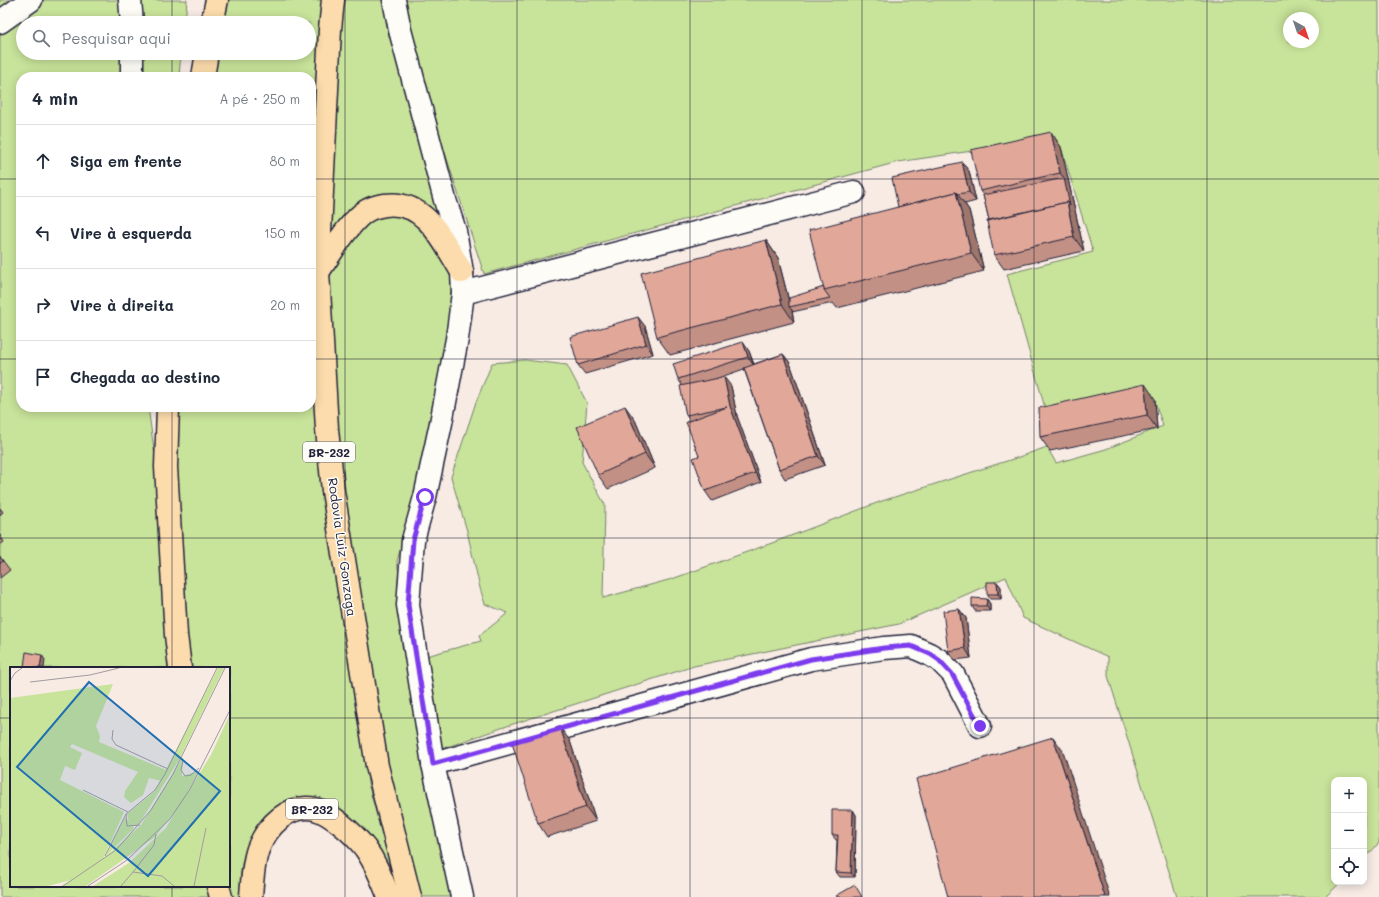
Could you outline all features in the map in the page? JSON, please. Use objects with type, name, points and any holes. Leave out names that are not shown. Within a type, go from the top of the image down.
[{"type":"highway","points":[[214,16],[217,0]]},
{"type":"highway","name":"Rodovia Luiz Gonzaga","points":[[333,0],[330,30],[318,272],[327,429],[334,491],[377,766],[410,897]]},
{"type":"highway","points":[[204,72],[206,60]]},
{"type":"highway","points":[[318,272],[351,226],[362,214],[370,209],[392,204],[415,210],[429,221],[440,236],[462,282]]},
{"type":"highway","points":[[168,412],[166,467],[176,635],[180,667]]},
{"type":"highway","name":"BR-232","points":[[251,897],[252,878],[258,849],[266,834],[274,823],[290,811],[303,808],[316,809],[332,818],[349,831],[364,848],[378,870],[389,897]]},
{"type":"highway","points":[[218,887],[221,897]]},
{"type":"street","points":[[0,22],[31,0]]},
{"type":"street","points":[[130,0],[131,16]]},
{"type":"street","points":[[394,0],[445,200],[455,231],[462,282],[457,339],[425,497],[413,540],[408,605],[433,764],[462,897]]},
{"type":"street","points":[[132,60],[132,72]]},
{"type":"street","points":[[462,282],[854,192]]},
{"type":"street","points":[[433,764],[811,659],[884,648],[911,646],[930,654],[939,660],[952,674],[980,726]]},
{"type":"green space","points":[[0,0],[187,0],[186,16],[16,16],[16,60],[180,60],[179,72],[16,72],[16,412],[149,412],[185,667],[10,667],[10,887],[216,887],[218,897],[0,897]]},
{"type":"green space","points":[[218,0],[327,0],[316,202],[316,72],[204,72],[206,60],[316,60],[316,16],[215,16]]},
{"type":"green space","points":[[338,0],[390,0],[452,248],[397,195],[323,258]]},
{"type":"green space","points":[[400,0],[1379,0],[1379,843],[1367,856],[1367,777],[1331,777],[1331,885],[1338,885],[1325,897],[1177,897],[1108,676],[1108,657],[1023,618],[1006,577],[899,624],[694,666],[510,725],[441,749],[419,658],[481,641],[479,636],[508,613],[485,604],[467,531],[451,477],[476,402],[492,363],[525,360],[567,365],[587,403],[582,462],[605,505],[603,598],[672,579],[882,501],[1047,447],[1056,463],[1106,449],[1163,426],[1152,393],[1049,422],[1007,274],[1093,252],[1061,147],[1046,140],[898,162],[484,274],[411,47]]},
{"type":"green space","points":[[370,212],[417,217],[454,278],[455,300],[418,485],[397,561],[437,822],[456,897],[414,897],[375,747],[333,434],[327,275]]},
{"type":"green space","points":[[316,312],[359,714],[368,783],[399,897],[313,799],[249,850],[239,897],[230,897],[230,667],[190,667],[176,589],[169,412],[316,412]]},
{"type":"building","points":[[1051,132],[1060,173],[980,191],[971,150]]},
{"type":"building","points":[[962,162],[969,192],[958,194],[956,192],[898,207],[892,178]]},
{"type":"building","points":[[1064,178],[1070,206],[1067,202],[989,220],[983,195]]},
{"type":"building","points":[[956,192],[971,253],[824,290],[809,230]]},
{"type":"building","points":[[1067,202],[1074,237],[994,255],[987,221]]},
{"type":"building","points":[[766,240],[782,304],[657,337],[641,273]]},
{"type":"building","points":[[824,287],[824,290],[830,298],[789,307],[789,298]]},
{"type":"building","points":[[638,317],[646,344],[578,365],[570,337]]},
{"type":"building","points":[[743,342],[748,357],[678,379],[673,364]]},
{"type":"building","points":[[783,354],[818,456],[779,469],[744,368]]},
{"type":"building","points":[[724,377],[730,406],[755,473],[705,491],[693,458],[699,456],[686,422],[727,407],[686,415],[680,386]]},
{"type":"building","points":[[1145,384],[1147,415],[1040,437],[1039,408]]},
{"type":"building","points":[[625,406],[645,454],[598,475],[577,427]]},
{"type":"building","points":[[987,582],[997,582],[998,594],[987,594]]},
{"type":"building","points":[[972,598],[987,599],[986,606],[972,606]]},
{"type":"building","points":[[959,609],[965,648],[948,651],[943,611]]},
{"type":"building","points":[[26,652],[42,655],[40,667],[24,667]]},
{"type":"building","points":[[560,727],[586,807],[538,823],[512,743]]},
{"type":"building","points":[[1053,737],[1105,897],[948,897],[916,779]]},
{"type":"building","points":[[832,810],[853,810],[851,873],[836,872],[838,835],[832,835]]},
{"type":"building","points":[[855,885],[862,897],[836,896]]},
{"type":"route","points":[[425,497],[413,540],[408,605],[433,764],[811,659],[884,648],[911,646],[930,654],[939,660],[952,674],[980,726]]}]
